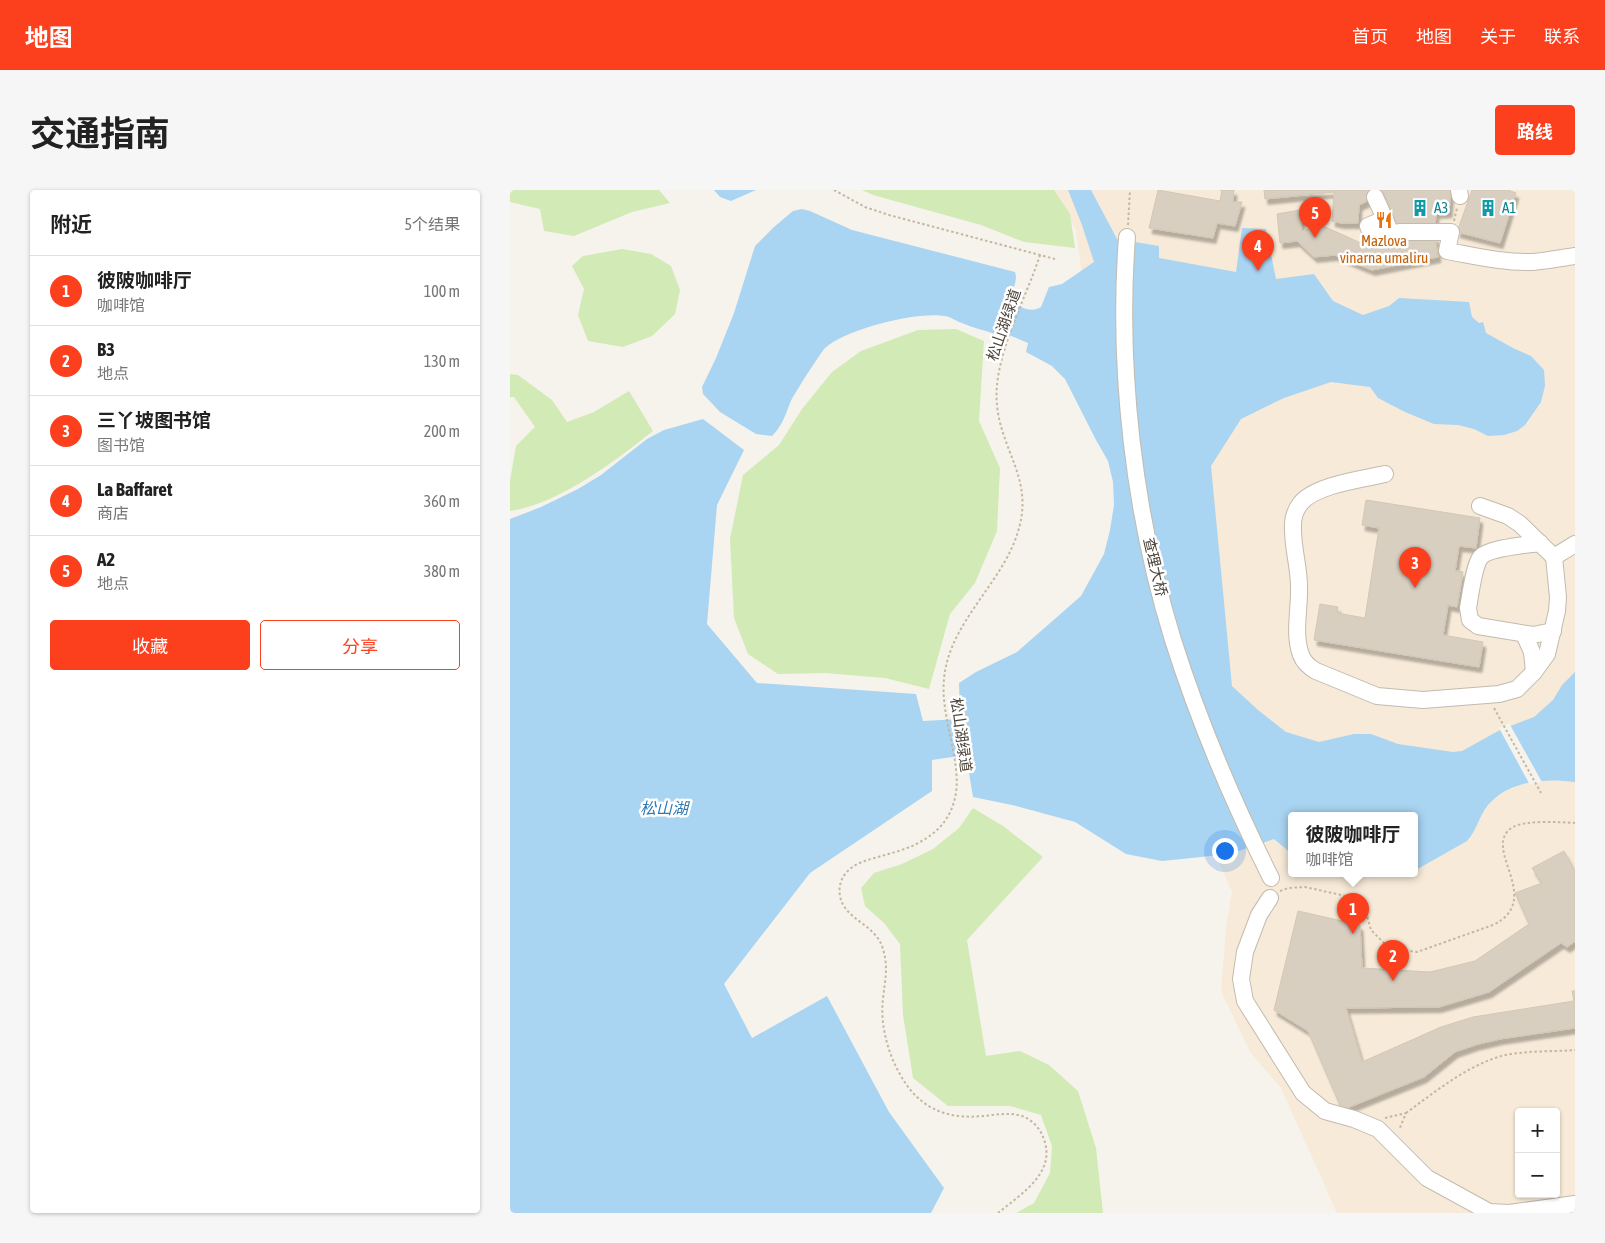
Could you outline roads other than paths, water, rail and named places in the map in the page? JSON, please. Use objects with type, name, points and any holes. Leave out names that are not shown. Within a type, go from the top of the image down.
[{"type":"street","points":[[1375,197],[1385,219],[1368,226],[1374,240],[1399,232],[1451,232],[1448,252],[1507,261],[1533,262],[1575,256]]},
{"type":"street","name":"查理大桥","points":[[1127,237],[1124,280],[1125,360],[1132,437],[1143,510],[1157,581],[1174,641],[1222,771],[1271,878]]},
{"type":"street","points":[[1385,474],[1344,483],[1319,491],[1302,502],[1294,514],[1294,541],[1300,584],[1298,635],[1301,654],[1307,666],[1377,696],[1423,700],[1499,694],[1517,689],[1534,672],[1547,654],[1558,597],[1554,557],[1520,524],[1508,516],[1480,506]]},
{"type":"street","points":[[1540,543],[1495,551],[1482,556],[1477,564],[1468,608],[1470,620],[1478,626],[1533,636],[1552,631]]},
{"type":"street","points":[[1554,557],[1575,544]]},
{"type":"street","points":[[1524,634],[1532,652],[1534,672]]},
{"type":"street","points":[[1270,898],[1258,915],[1245,952],[1241,979],[1245,1001],[1302,1093],[1324,1111],[1354,1119],[1378,1129],[1427,1178],[1489,1212],[1509,1213],[1575,1204]]},
{"type":"water","points":[[714,190],[756,190],[731,201],[720,197]]},
{"type":"water","name":"松山湖","points":[[1068,190],[1091,190],[1117,239],[1159,246],[1159,258],[1236,272],[1242,228],[1266,229],[1276,279],[1314,274],[1333,301],[1363,315],[1389,306],[1399,298],[1469,302],[1472,317],[1479,323],[1483,322],[1486,333],[1531,356],[1544,370],[1545,386],[1541,402],[1525,425],[1517,431],[1504,435],[1488,436],[1474,429],[1458,425],[1434,424],[1378,398],[1370,387],[1331,382],[1284,398],[1241,419],[1211,466],[1232,686],[1258,710],[1286,732],[1319,742],[1354,734],[1371,734],[1398,744],[1453,752],[1462,751],[1500,730],[1534,717],[1553,700],[1562,685],[1575,672],[1575,782],[1540,781],[1506,790],[1488,805],[1467,841],[1418,869],[1418,812],[1288,812],[1288,851],[1274,839],[1230,854],[1162,861],[1126,854],[1075,822],[1012,805],[973,797],[966,755],[932,760],[932,791],[810,873],[724,984],[752,1038],[827,996],[889,1112],[944,1188],[931,1213],[510,1213],[510,519],[541,507],[578,489],[601,475],[647,439],[664,430],[703,419],[744,450],[717,505],[707,624],[757,683],[916,694],[923,721],[960,719],[959,683],[976,672],[1017,652],[1081,596],[1104,554],[1114,505],[1113,482],[1108,461],[1065,379],[1052,366],[1026,352],[1028,343],[997,330],[995,334],[947,317],[933,315],[900,319],[865,328],[835,341],[825,348],[796,392],[781,425],[772,436],[756,434],[720,412],[703,394],[702,387],[734,313],[755,246],[793,211],[802,209],[810,211],[852,230],[1015,272],[1016,281],[1010,297],[1020,306],[1032,310],[1041,307],[1049,287],[1062,284],[1094,262]]},
{"type":"place","name":"A3","points":[[1420,208]]},
{"type":"place","name":"A1","points":[[1488,208]]},
{"type":"place","name":"Mazlova vinarna umaliru","points":[[1384,220]]},
{"type":"place","name":"A2","points":[[1315,238]]},
{"type":"place","name":"La Baffaret","points":[[1258,271]]},
{"type":"place","name":"三丫坡图书馆","points":[[1415,588]]},
{"type":"place","name":"彼陂咖啡厅","points":[[1353,934]]},
{"type":"place","name":"B3","points":[[1393,981]]}]
